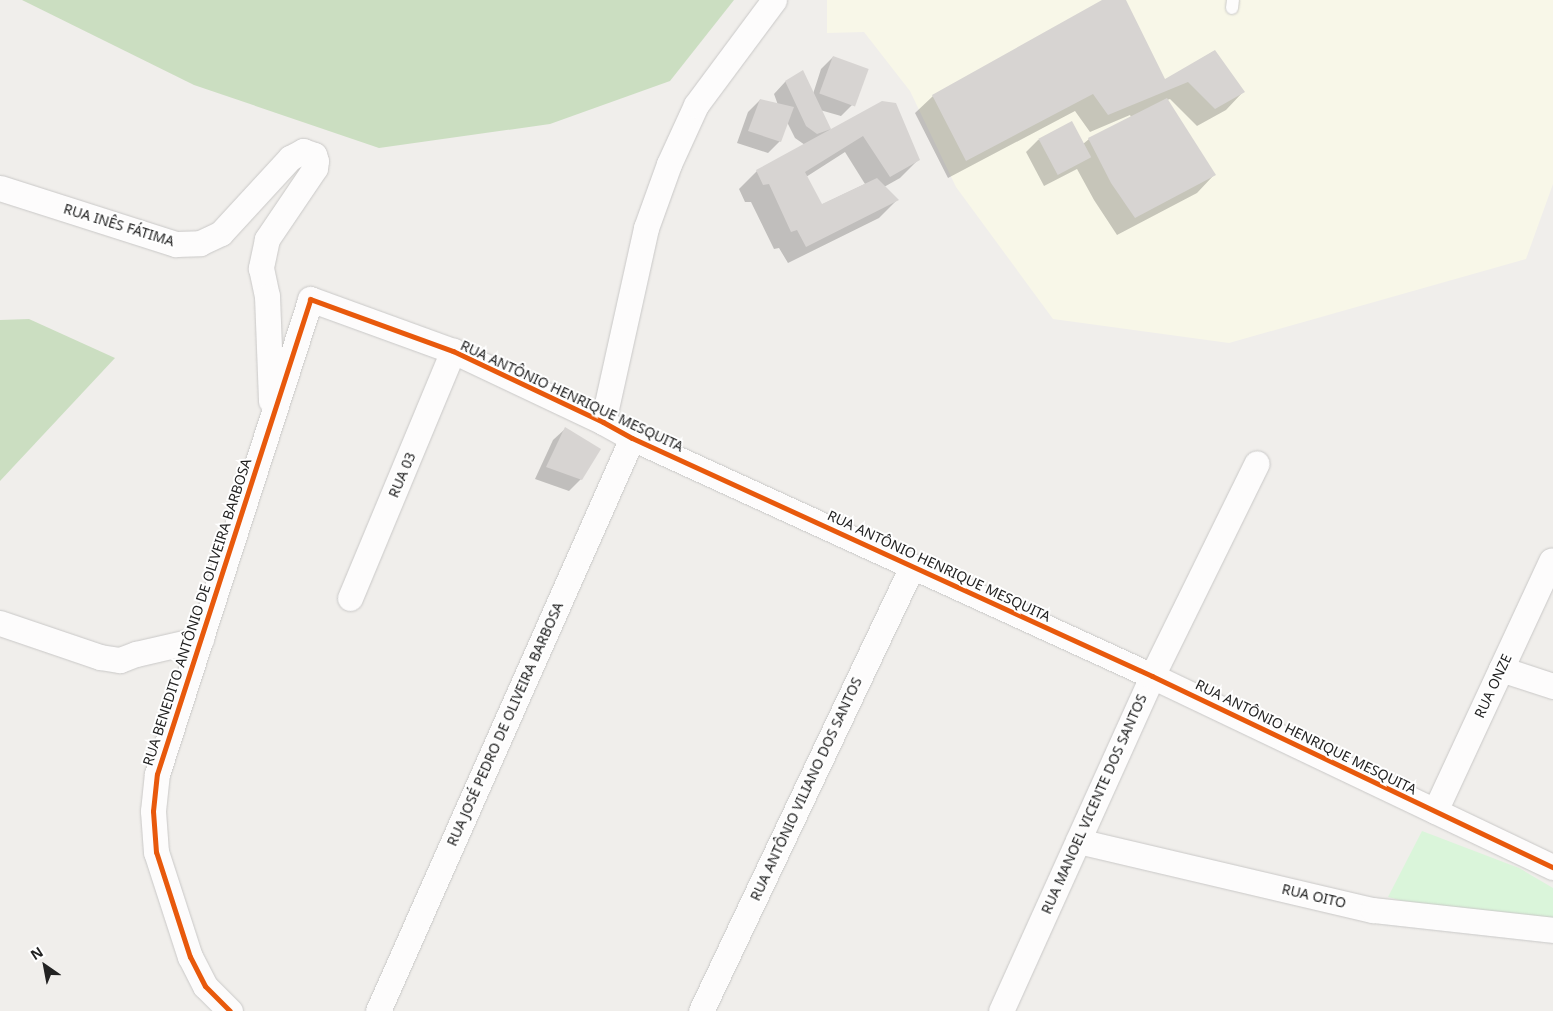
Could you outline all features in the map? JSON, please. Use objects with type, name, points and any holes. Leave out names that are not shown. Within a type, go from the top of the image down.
[{"type":"street","points":[[603,422],[646,228],[669,164],[696,106],[774,0]]},
{"type":"street","name":"RUA INÊS FÁTIMA","points":[[0,188],[176,244],[200,243],[221,233],[290,158],[303,151],[314,155],[316,161],[314,168],[267,240],[261,268],[267,296],[272,418]]},
{"type":"street","name":"RUA ANTÔNIO HENRIQUE MESQUITA","points":[[310,299],[453,351],[603,422],[632,438],[1152,676],[1553,867]]},
{"type":"street","name":"RUA BENEDITO ANTÔNIO DE OLIVEIRA BARBOSA","points":[[230,1011],[205,986],[190,957],[156,852],[154,811],[157,774],[310,299]]},
{"type":"street","name":"RUA 03","points":[[350,598],[453,351]]},
{"type":"street","name":"RUA JOSÉ PEDRO DE OLIVEIRA BARBOSA","points":[[378,1011],[632,438]]},
{"type":"street","name":"RUA MANOEL VICENTE DOS SANTOS","points":[[1001,1011],[1152,676],[1256,463]]},
{"type":"street","name":"RUA ONZE","points":[[1435,811],[1551,561]]},
{"type":"street","name":"RUA ANTÔNIO VILIANO DOS SANTOS","points":[[700,1011],[912,566]]},
{"type":"street","points":[[0,623],[100,657],[120,660],[136,654],[200,639]]},
{"type":"street","points":[[1501,669],[1553,686]]},
{"type":"street","name":"RUA OITO","points":[[1078,841],[1374,910],[1553,930]]},
{"type":"shaded area","points":[[827,0],[1553,0],[1553,184],[1526,259],[1229,343],[1053,319],[956,187],[910,91],[864,32],[827,33]]},
{"type":"green space","points":[[22,0],[734,0],[670,81],[550,124],[379,148],[194,85]]},
{"type":"green space","points":[[29,319],[115,358],[0,481],[0,320]]},
{"type":"green space","points":[[1422,831],[1519,868],[1553,888],[1553,924],[1440,911],[1388,897]]},
{"type":"building","points":[[1102,0],[1126,0],[1165,79],[1215,50],[1245,92],[1215,109],[1188,82],[1108,115],[1093,94],[966,161],[932,95]]},
{"type":"building","points":[[833,56],[869,69],[855,107],[819,94]]},
{"type":"building","points":[[803,70],[831,129],[817,134],[806,126],[785,81]]},
{"type":"building","points":[[1167,98],[1216,175],[1135,218],[1111,183],[1088,138]]},
{"type":"building","points":[[760,99],[794,107],[781,142],[748,131]]},
{"type":"building","points":[[882,101],[896,103],[920,160],[890,177],[863,136],[805,172],[822,204],[877,178],[899,200],[806,247],[797,230],[791,232],[769,184],[763,185],[756,170]]},
{"type":"building","points":[[1072,121],[1091,157],[1058,175],[1038,139]]},
{"type":"building","points":[[565,427],[601,449],[582,480],[546,467]]},
{"type":"cycle path","points":[[230,1011],[205,986],[190,957],[156,852],[153,811],[157,774],[310,299],[453,351],[603,422],[632,438],[1152,676],[1553,867]]}]
